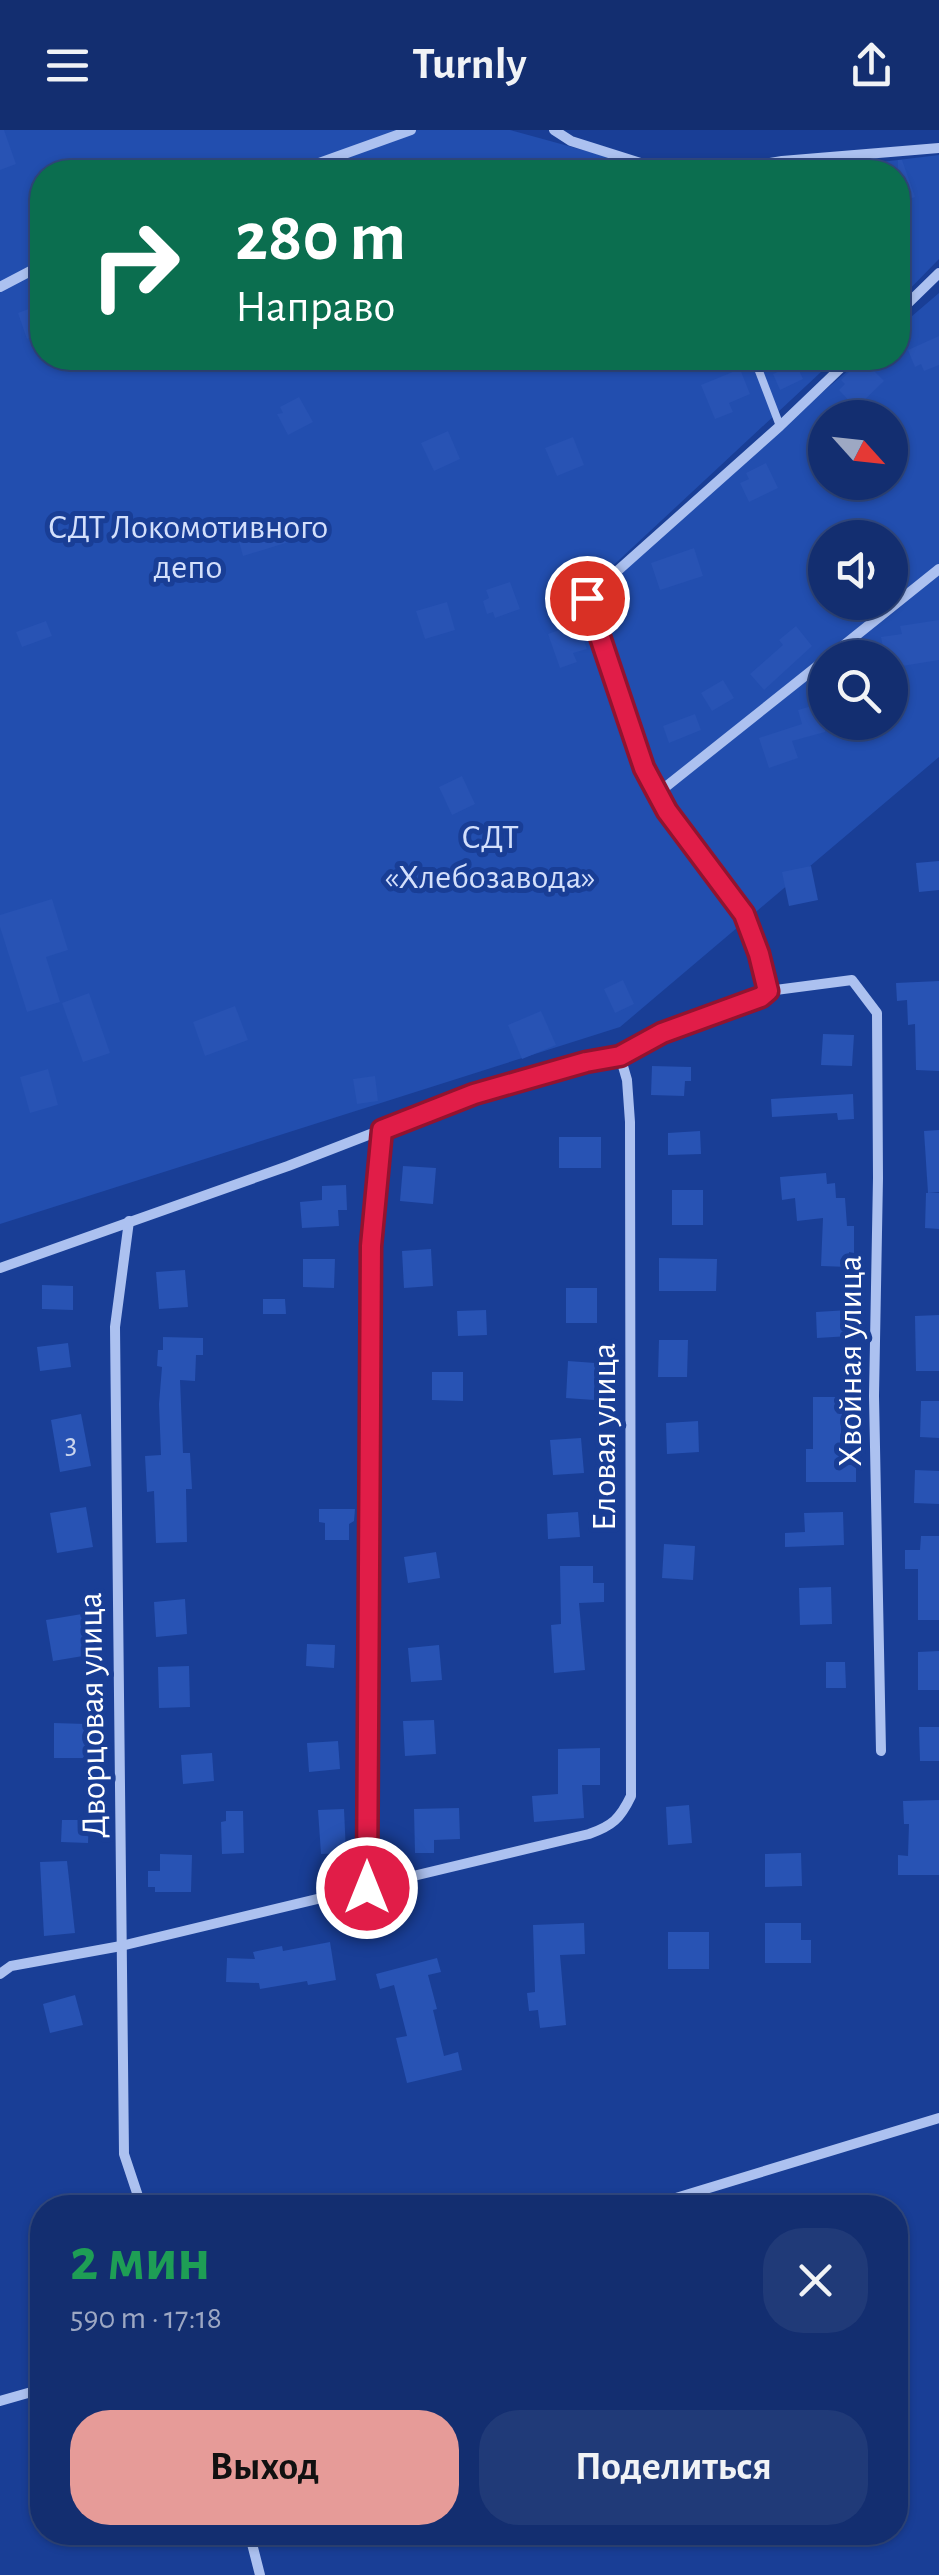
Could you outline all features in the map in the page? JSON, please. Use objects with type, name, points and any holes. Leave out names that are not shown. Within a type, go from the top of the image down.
[{"type":"street","points":[[327,160],[411,130]]},
{"type":"street","points":[[554,130],[571,141],[631,160]]},
{"type":"street","points":[[794,160],[939,148]]},
{"type":"street","points":[[0,286],[30,272]]},
{"type":"street","points":[[910,301],[939,273]]},
{"type":"street","points":[[0,1268],[474,1094],[620,1056],[662,1033],[768,991],[744,914],[644,768],[587,598],[838,370]]},
{"type":"street","points":[[850,640],[939,569]]},
{"type":"street","points":[[658,793],[808,673]]},
{"type":"street","name":"Хвойная улица","points":[[768,991],[852,980],[877,1013],[874,1396],[882,1751]]},
{"type":"street","name":"Еловая улица","points":[[367,1888],[612,1826],[631,1796],[630,1122],[627,1080],[620,1056]]},
{"type":"street","points":[[0,1974],[11,1966],[121,1946],[367,1888],[371,1246],[382,1130]]},
{"type":"street","name":"Дворцовая улица","points":[[129,1221],[115,1327],[124,2154],[138,2195]]},
{"type":"street","points":[[686,2195],[939,2118]]},
{"type":"street","points":[[0,2402],[30,2392]]},
{"type":"street","points":[[252,2545],[260,2575]]},
{"type":"lane","points":[[759,370],[780,426]]},
{"type":"green space","name":"СДТ «Хлебозавода»","points":[[0,130],[510,130],[619,160],[30,160],[30,370],[823,370],[575,601],[808,404],[808,500],[908,500],[908,400],[813,400],[849,370],[910,370],[910,318],[939,293],[939,757],[620,1027],[0,1224]]},
{"type":"green space","points":[[939,155],[939,259],[910,289],[910,160],[898,160]]},
{"type":"building","points":[[0,130],[4,130],[16,164],[0,170]]},
{"type":"building","points":[[30,308],[30,338],[27,339],[18,313]]},
{"type":"building","points":[[939,336],[939,365],[924,371],[921,364],[915,367],[910,349]]},
{"type":"building","points":[[740,370],[750,394],[729,403],[733,412],[715,419],[701,385]]},
{"type":"building","points":[[799,370],[803,379],[780,390],[773,374]]},
{"type":"building","points":[[851,370],[873,370],[884,381],[864,400],[848,400],[839,390],[845,384],[841,380]]},
{"type":"building","points":[[299,397],[313,422],[288,435],[277,414],[283,413],[280,407]]},
{"type":"building","points":[[448,431],[460,459],[434,471],[421,443]]},
{"type":"building","points":[[573,437],[584,465],[557,476],[545,448]]},
{"type":"building","points":[[766,463],[778,488],[749,502],[740,483],[749,479],[746,473]]},
{"type":"building","points":[[286,522],[292,541],[243,556],[238,538]]},
{"type":"building","points":[[694,548],[703,576],[660,590],[651,563]]},
{"type":"building","points":[[510,582],[520,609],[495,618],[493,612],[487,614],[483,601],[489,598],[486,590]]},
{"type":"building","points":[[447,602],[455,630],[425,639],[416,611]]},
{"type":"building","points":[[939,620],[939,660],[908,665],[908,640],[882,640],[881,637],[902,634],[900,626]]},
{"type":"building","points":[[46,621],[52,636],[22,647],[16,632]]},
{"type":"building","points":[[578,623],[587,649],[573,653],[577,662],[560,668],[548,634]]},
{"type":"building","points":[[796,626],[808,641],[808,650],[764,690],[750,674],[783,645],[779,640]]},
{"type":"building","points":[[723,680],[734,698],[712,711],[701,693]]},
{"type":"building","points":[[808,707],[808,737],[792,741],[798,758],[769,768],[759,738],[802,724],[798,710]]},
{"type":"building","points":[[695,714],[701,730],[669,743],[663,726]]},
{"type":"building","points":[[462,776],[475,804],[452,815],[439,787]]},
{"type":"building","points":[[939,861],[939,890],[919,892],[916,863]]},
{"type":"building","points":[[811,866],[818,900],[789,906],[782,872]]},
{"type":"building","points":[[52,899],[68,950],[46,957],[60,1002],[27,1012],[0,927],[0,915]]},
{"type":"building","points":[[623,980],[634,1004],[615,1013],[604,989]]},
{"type":"building","points":[[939,981],[939,1071],[916,1070],[915,1024],[908,1025],[907,1000],[897,1001],[896,983]]},
{"type":"building","points":[[89,993],[110,1053],[83,1062],[62,1003]]},
{"type":"building","points":[[235,1006],[248,1040],[205,1056],[193,1022]]},
{"type":"building","points":[[541,1011],[556,1045],[522,1059],[508,1025]]},
{"type":"building","points":[[823,1034],[854,1035],[852,1066],[821,1065]]},
{"type":"building","points":[[652,1066],[691,1067],[691,1081],[685,1081],[684,1096],[651,1095]]},
{"type":"building","points":[[48,1069],[58,1105],[30,1113],[20,1077]]},
{"type":"building","points":[[375,1076],[378,1101],[357,1104],[353,1079]]},
{"type":"building","points":[[853,1094],[854,1119],[838,1120],[837,1113],[772,1117],[771,1099]]},
{"type":"building","points":[[939,1130],[939,1192],[928,1193],[924,1131]]},
{"type":"building","points":[[700,1131],[701,1154],[668,1155],[668,1133]]},
{"type":"building","points":[[559,1137],[601,1137],[601,1168],[559,1168]]},
{"type":"building","points":[[403,1166],[436,1168],[433,1204],[400,1201]]},
{"type":"building","points":[[826,1173],[827,1184],[835,1183],[836,1198],[845,1198],[847,1226],[854,1226],[854,1253],[849,1252],[849,1267],[821,1266],[823,1218],[797,1221],[795,1198],[782,1200],[780,1177]]},
{"type":"building","points":[[346,1185],[347,1210],[338,1210],[339,1226],[302,1228],[300,1202],[322,1200],[322,1186]]},
{"type":"building","points":[[672,1190],[703,1190],[703,1225],[672,1225]]},
{"type":"building","points":[[926,1193],[939,1193],[939,1229],[925,1228]]},
{"type":"building","points":[[431,1249],[433,1286],[404,1288],[402,1251]]},
{"type":"building","points":[[659,1258],[717,1259],[716,1291],[659,1291]]},
{"type":"building","points":[[303,1259],[335,1259],[334,1288],[303,1287]]},
{"type":"building","points":[[185,1270],[188,1307],[159,1309],[156,1272]]},
{"type":"building","points":[[42,1285],[73,1286],[73,1310],[42,1309]]},
{"type":"building","points":[[566,1288],[597,1288],[597,1323],[566,1323]]},
{"type":"building","points":[[263,1299],[285,1299],[286,1314],[263,1314]]},
{"type":"building","points":[[486,1310],[487,1335],[458,1336],[457,1311]]},
{"type":"building","points":[[849,1310],[850,1336],[817,1338],[816,1312]]},
{"type":"building","points":[[939,1315],[939,1371],[916,1371],[915,1316]]},
{"type":"building","points":[[163,1337],[203,1338],[203,1355],[196,1355],[195,1381],[180,1380],[183,1453],[190,1453],[192,1489],[186,1489],[187,1542],[156,1543],[154,1491],[147,1492],[145,1456],[161,1455],[162,1367],[157,1366]]},
{"type":"building","points":[[659,1340],[688,1340],[687,1377],[658,1377]]},
{"type":"building","points":[[68,1343],[71,1367],[40,1371],[37,1347]]},
{"type":"building","points":[[568,1361],[595,1363],[594,1400],[566,1398]]},
{"type":"building","points":[[432,1372],[463,1372],[463,1401],[432,1400]]},
{"type":"building","points":[[813,1397],[850,1397],[850,1426],[841,1426],[841,1463],[856,1463],[856,1482],[806,1482],[806,1449],[813,1449]]},
{"type":"building","points":[[921,1401],[939,1401],[939,1438],[920,1437]]},
{"type":"building","points":[[81,1414],[91,1466],[60,1472],[51,1420]]},
{"type":"building","points":[[698,1421],[699,1452],[667,1454],[666,1423]]},
{"type":"building","points":[[581,1438],[584,1473],[553,1475],[550,1440]]},
{"type":"building","points":[[915,1470],[939,1471],[939,1504],[914,1503]]},
{"type":"building","points":[[86,1507],[93,1547],[57,1553],[50,1513]]},
{"type":"building","points":[[319,1509],[355,1509],[354,1521],[349,1524],[349,1540],[325,1540],[325,1523],[319,1522]]},
{"type":"building","points":[[578,1512],[580,1537],[548,1539],[547,1514]]},
{"type":"building","points":[[843,1512],[844,1545],[785,1547],[785,1533],[805,1532],[804,1513]]},
{"type":"building","points":[[921,1536],[939,1536],[939,1620],[918,1620],[918,1569],[905,1569],[905,1550],[920,1550]]},
{"type":"building","points":[[664,1544],[695,1546],[693,1580],[662,1578]]},
{"type":"building","points":[[436,1552],[440,1578],[408,1583],[404,1557]]},
{"type":"building","points":[[560,1566],[593,1566],[593,1583],[604,1583],[604,1602],[579,1603],[585,1670],[554,1673],[551,1625],[561,1624]]},
{"type":"building","points":[[831,1587],[832,1624],[800,1625],[799,1588]]},
{"type":"building","points":[[185,1599],[187,1634],[156,1637],[154,1602]]},
{"type":"building","points":[[82,1614],[89,1655],[53,1661],[46,1620]]},
{"type":"building","points":[[307,1644],[335,1645],[334,1668],[306,1666]]},
{"type":"building","points":[[439,1645],[442,1680],[411,1682],[408,1648]]},
{"type":"building","points":[[939,1651],[939,1690],[918,1690],[918,1652]]},
{"type":"building","points":[[826,1662],[845,1662],[846,1688],[826,1688]]},
{"type":"building","points":[[189,1666],[190,1707],[159,1708],[158,1667]]},
{"type":"building","points":[[434,1720],[436,1754],[405,1756],[403,1721]]},
{"type":"building","points":[[54,1723],[86,1724],[85,1758],[54,1758]]},
{"type":"building","points":[[919,1727],[939,1727],[939,1761],[920,1761]]},
{"type":"building","points":[[338,1741],[340,1769],[309,1772],[307,1743]]},
{"type":"building","points":[[600,1748],[600,1785],[582,1785],[584,1818],[534,1822],[532,1796],[558,1794],[558,1749]]},
{"type":"building","points":[[212,1753],[214,1781],[183,1784],[181,1755]]},
{"type":"building","points":[[939,1800],[939,1875],[898,1875],[898,1855],[908,1856],[909,1824],[904,1824],[903,1801]]},
{"type":"building","points":[[689,1805],[692,1843],[668,1845],[666,1807]]},
{"type":"building","points":[[459,1808],[460,1839],[434,1840],[434,1853],[415,1853],[414,1809]]},
{"type":"building","points":[[344,1809],[346,1853],[321,1854],[318,1810]]},
{"type":"building","points":[[226,1811],[243,1811],[244,1853],[222,1854],[221,1822],[226,1821]]},
{"type":"building","points":[[62,1820],[89,1820],[88,1843],[61,1842]]},
{"type":"building","points":[[801,1853],[802,1886],[765,1887],[765,1854]]},
{"type":"building","points":[[160,1854],[192,1855],[191,1892],[155,1892],[155,1887],[148,1887],[148,1871],[160,1871]]},
{"type":"building","points":[[67,1861],[75,1933],[44,1936],[40,1862]]},
{"type":"building","points":[[584,1923],[585,1954],[560,1955],[566,2025],[540,2028],[538,2010],[529,2011],[527,1993],[535,1992],[533,1925]]},
{"type":"building","points":[[765,1923],[801,1923],[801,1940],[811,1940],[811,1963],[765,1963]]},
{"type":"building","points":[[668,1932],[709,1932],[709,1969],[668,1969]]},
{"type":"building","points":[[330,1942],[336,1980],[260,1989],[259,1983],[226,1982],[227,1958],[255,1959],[253,1952]]},
{"type":"building","points":[[437,1958],[441,1972],[428,1975],[437,2009],[433,2010],[444,2056],[458,2052],[462,2070],[407,2083],[396,2038],[407,2036],[394,1985],[380,1989],[376,1974]]},
{"type":"building","points":[[75,1995],[83,2025],[50,2033],[43,2004]]},
{"type":"route","points":[[367,1888],[371,1246],[382,1130],[474,1094],[620,1056],[662,1033],[768,991],[744,914],[667,811],[644,768],[587,598]]},
{"type":"park label","name":"СДТ Локомотивного депо","points":[[188,546]]}]
